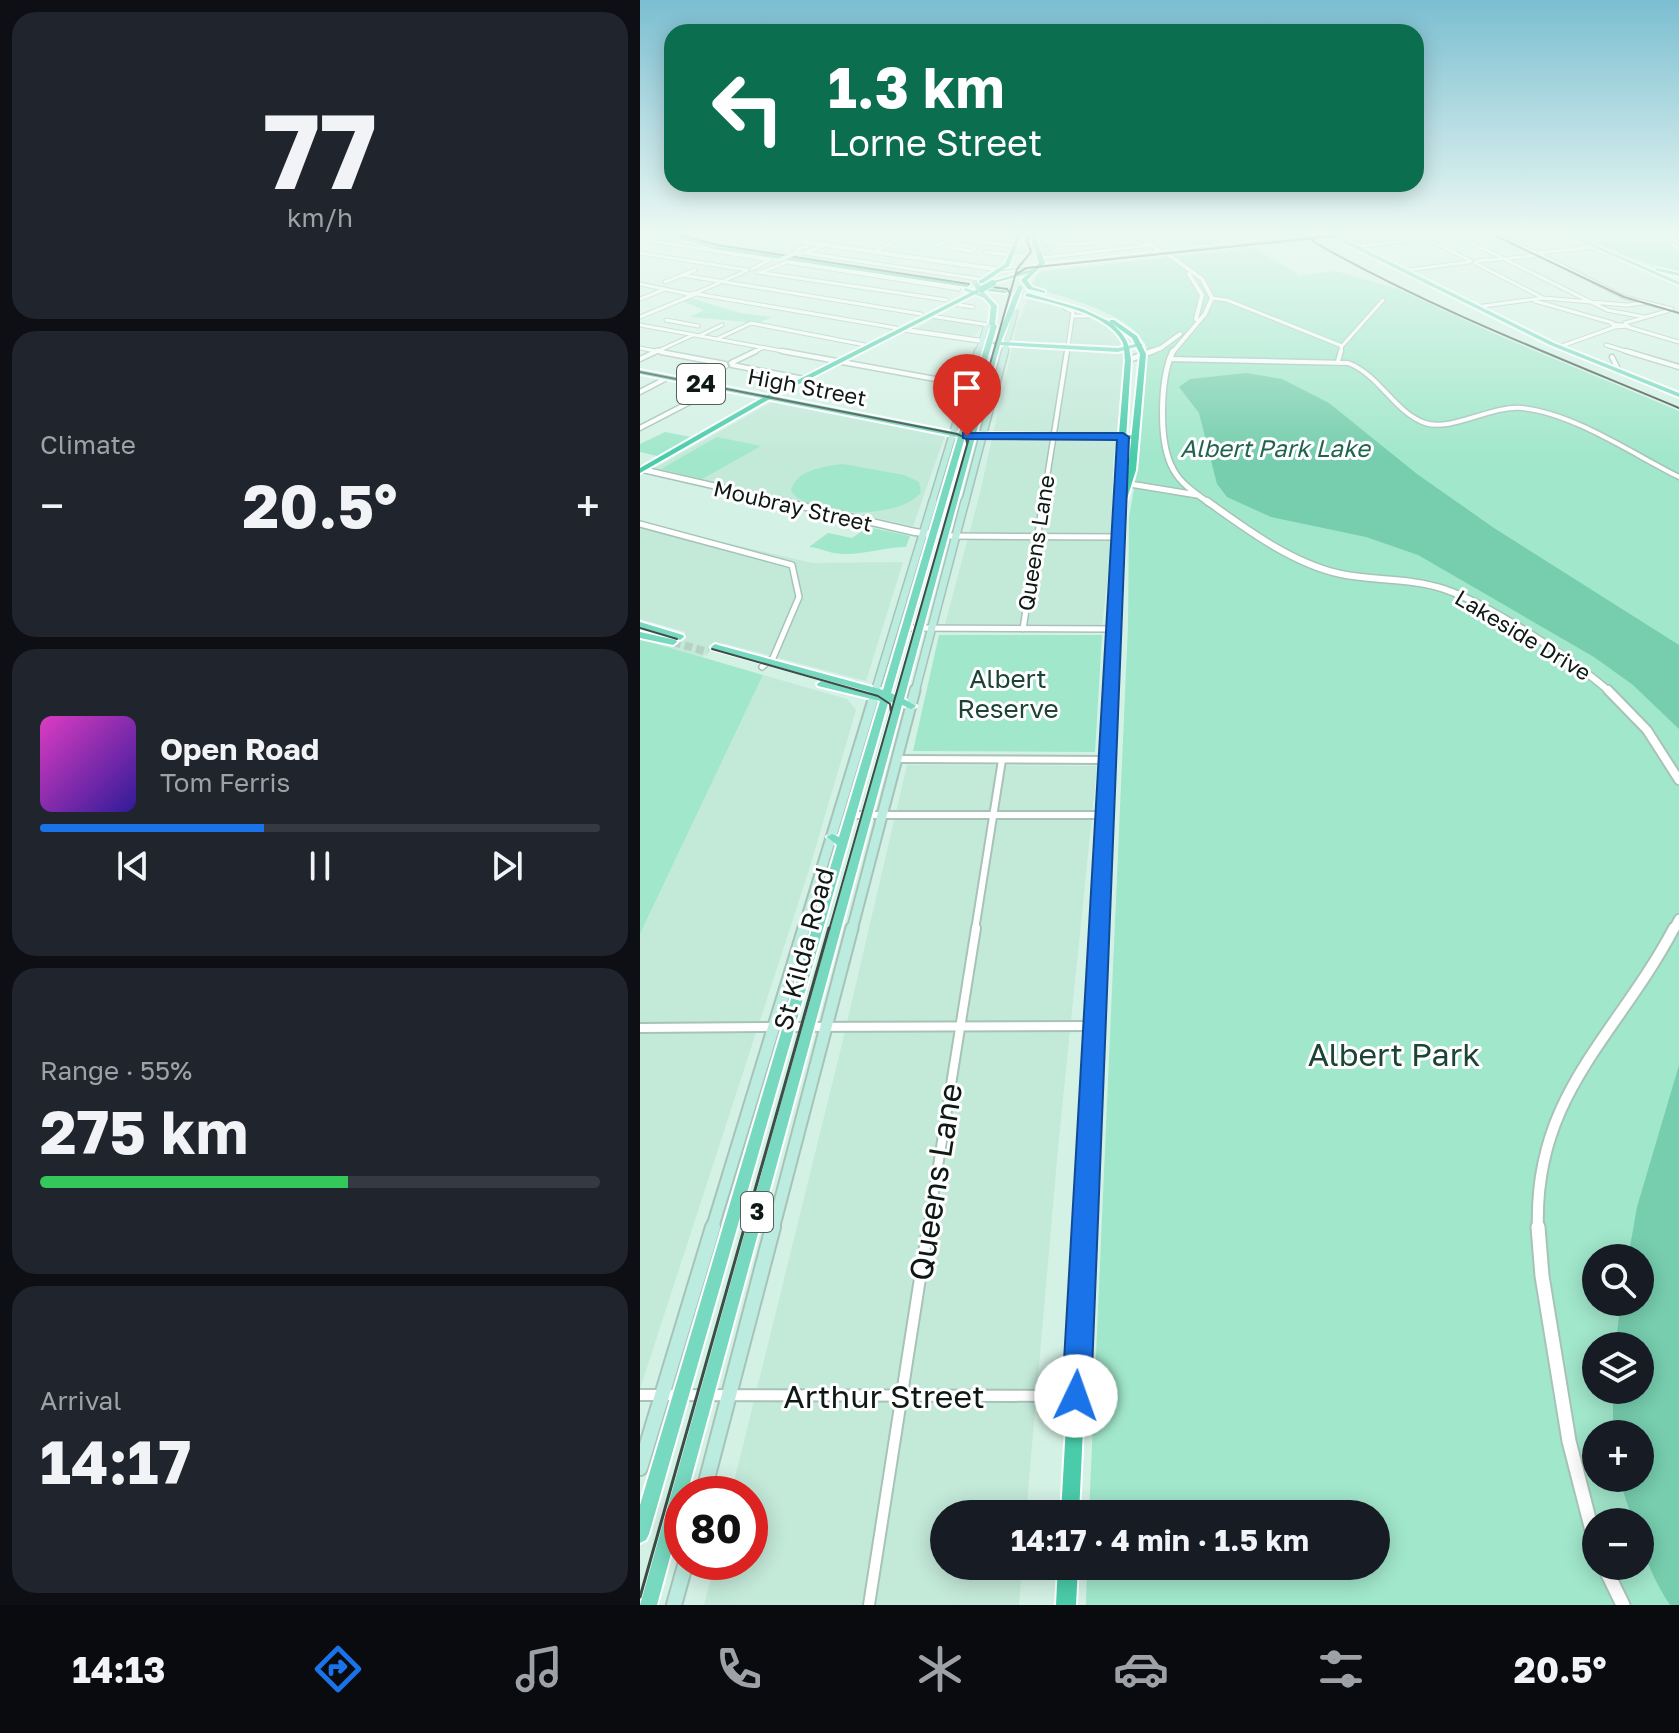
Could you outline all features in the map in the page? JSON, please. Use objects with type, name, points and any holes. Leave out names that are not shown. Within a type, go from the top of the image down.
[{"type":"highway","points":[[835,362],[934,308]]},
{"type":"highway","points":[[641,470],[865,345],[931,316],[940,308]]},
{"type":"highway","points":[[1069,308],[1093,316],[1118,332],[1127,348],[1128,360],[1119,483],[1122,502],[1071,1500]]},
{"type":"highway","points":[[1083,308],[1127,329]]},
{"type":"highway","points":[[1089,308],[1127,329],[1143,354],[1130,481],[1122,502]]},
{"type":"highway","points":[[1124,427],[1137,427]]},
{"type":"highway","points":[[1066,1605],[1067,1580]]},
{"type":"main road","name":"St Kilda Road","points":[[640,1468],[832,837],[880,696],[907,628],[953,434],[985,342],[994,326],[990,324],[995,308]]},
{"type":"main road","name":"St Kilda Road","points":[[640,1534],[693,1396],[799,1027],[853,815],[901,607],[971,436],[1013,308]]},
{"type":"main road","points":[[1483,308],[1562,346],[1679,393]]},
{"type":"main road","points":[[985,342],[1105,349],[1140,345]]},
{"type":"main road","points":[[1562,346],[1679,393]]},
{"type":"main road","name":"High Street","points":[[640,372],[971,436]]},
{"type":"main road","name":"St Kilda Road","points":[[648,1605],[693,1396],[799,1027],[931,628],[971,436],[972,380]]},
{"type":"main road","name":"24","points":[[971,436],[1136,437]]},
{"type":"main road","name":"St Kilda Road","points":[[708,1476],[882,815],[896,759],[904,702],[920,628],[951,536]]},
{"type":"main road","points":[[901,607],[912,608]]},
{"type":"main road","points":[[640,624],[676,639],[640,635]]},
{"type":"main road","points":[[712,649],[904,702]]},
{"type":"main road","points":[[832,837],[843,845]]},
{"type":"main road","points":[[674,1605],[681,1580]]},
{"type":"street","points":[[640,317],[661,308]]},
{"type":"street","points":[[778,308],[985,342]]},
{"type":"street","points":[[883,308],[921,314]]},
{"type":"street","points":[[1065,308],[1072,311],[1072,316],[1093,316]]},
{"type":"street","name":"Lakeside Drive","points":[[1195,323],[1200,308]]},
{"type":"street","name":"Lakeside Drive","points":[[1209,308],[1169,359],[1164,390],[1166,447],[1171,468],[1179,479],[1195,493],[1320,568],[1447,591],[1470,600],[1537,640],[1593,676],[1626,706],[1655,738],[1679,780]]},
{"type":"street","points":[[1247,308],[1342,346]]},
{"type":"street","points":[[1338,361],[1342,346],[1376,308]]},
{"type":"street","points":[[1560,308],[1679,342]]},
{"type":"street","points":[[1603,308],[1644,317]]},
{"type":"street","points":[[1662,308],[1678,312]]},
{"type":"street","points":[[1626,325],[1666,309]]},
{"type":"street","points":[[931,316],[990,324]]},
{"type":"street","name":"Queens Lane","points":[[1023,629],[1072,316]]},
{"type":"street","points":[[666,320],[698,326]]},
{"type":"street","points":[[667,330],[683,323]]},
{"type":"street","points":[[717,339],[751,323],[865,345]]},
{"type":"street","points":[[640,325],[835,362],[972,380]]},
{"type":"street","points":[[640,359],[722,325]]},
{"type":"street","points":[[1562,346],[1614,325]]},
{"type":"street","points":[[1128,360],[1161,348],[1190,329]]},
{"type":"street","points":[[1606,345],[1679,367]]},
{"type":"street","points":[[640,348],[804,379]]},
{"type":"street","points":[[693,383],[762,348]]},
{"type":"street","points":[[1612,357],[1617,367]]},
{"type":"street","points":[[1169,359],[1338,361],[1367,370],[1425,423],[1439,425],[1496,409],[1539,411],[1679,477]]},
{"type":"street","points":[[640,392],[667,378]]},
{"type":"street","points":[[640,428],[717,388]]},
{"type":"street","name":"Moubray Street","points":[[641,470],[929,534],[951,536]]},
{"type":"street","points":[[1164,486],[1179,479]]},
{"type":"street","points":[[1130,481],[1195,493]]},
{"type":"street","points":[[1119,483],[1130,481],[1195,493]]},
{"type":"street","points":[[640,524],[792,565],[799,597],[773,658],[765,665]]},
{"type":"street","points":[[951,536],[1120,537]]},
{"type":"street","points":[[907,628],[1115,629]]},
{"type":"street","points":[[896,759],[1108,760]]},
{"type":"street","name":"Queens Lane","points":[[869,1605],[1002,760]]},
{"type":"street","points":[[853,815],[1105,815]]},
{"type":"street","points":[[1585,1508],[1573,1469],[1538,1247],[1537,1189],[1547,1139],[1563,1101],[1679,919]]},
{"type":"street","points":[[640,1028],[1095,1026]]},
{"type":"street","name":"Arthur Street","points":[[640,1395],[1076,1396]]},
{"type":"street","points":[[1611,1580],[1623,1605]]},
{"type":"shaded area","points":[[1024,308],[1061,308],[1106,326],[1124,345],[1123,384],[1113,463],[1111,548],[1102,625],[945,624],[980,493],[1017,325]]},
{"type":"shaded area","points":[[935,318],[983,326],[971,339],[916,329]]},
{"type":"shaded area","points":[[772,402],[945,435],[913,526],[653,469]]},
{"type":"shaded area","points":[[640,523],[812,563],[903,562],[866,681],[726,644],[718,645],[702,657],[664,646],[686,632],[640,619]]},
{"type":"shaded area","points":[[763,675],[847,699],[856,710],[809,870],[640,1389],[640,934]]},
{"type":"shaded area","points":[[907,765],[1097,766],[1058,1148],[1027,1500],[930,1500],[930,1580],[1021,1580],[1019,1605],[704,1605],[710,1580],[768,1580],[768,1476],[735,1476]]},
{"type":"green space","points":[[699,308],[723,308],[772,317],[758,323],[690,317],[704,310]]},
{"type":"green space","name":"Albert Park","points":[[1095,308],[1439,308],[1679,411],[1679,1605],[1086,1605],[1087,1580],[1390,1580],[1390,1500],[1090,1500],[1128,626],[1129,517],[1138,467],[1148,350],[1130,327]]},
{"type":"green space","points":[[665,432],[691,437],[657,456],[640,452],[640,444]]},
{"type":"green space","points":[[717,437],[761,446],[702,479],[661,469]]},
{"type":"green space","points":[[843,464],[904,475],[919,482],[921,492],[894,508],[854,512],[816,506],[801,500],[791,491],[804,474]]},
{"type":"green space","points":[[868,527],[910,536],[906,547],[861,553],[834,553],[809,547],[828,533],[852,538]]},
{"type":"green space","name":"Albert Reserve","points":[[939,635],[1102,635],[1095,752],[913,751]]},
{"type":"green space","points":[[640,639],[763,675],[640,934]]},
{"type":"water","name":"Albert Park Lake","points":[[1246,373],[1282,379],[1329,403],[1417,474],[1494,528],[1679,645],[1679,729],[1633,685],[1594,657],[1418,555],[1366,537],[1271,517],[1227,497],[1217,484],[1199,413],[1179,387],[1190,379]]},
{"type":"water","points":[[1679,1065],[1679,1605],[1670,1605],[1654,1576],[1654,1508],[1629,1508],[1623,1492],[1654,1492],[1654,1420],[1613,1420],[1613,1404],[1654,1404],[1654,1332],[1617,1332],[1619,1316],[1654,1316],[1654,1244],[1630,1244],[1637,1207]]},
{"type":"tunnel","points":[[673,642],[708,652]]},
{"type":"tram line","points":[[891,712],[1006,308]]},
{"type":"tram line","points":[[1445,308],[1679,408]]},
{"type":"tram line","points":[[1661,308],[1679,313]]},
{"type":"tram line","points":[[640,372],[957,434],[966,438],[967,443]]},
{"type":"tram line","points":[[640,628],[677,639]]},
{"type":"tram line","points":[[712,649],[878,696],[890,704],[891,712]]},
{"type":"tram line","points":[[829,930],[891,712]]},
{"type":"tram line","points":[[640,1597],[829,928]]},
{"type":"route","points":[[967,436],[1123,437],[1076,1396]]}]
